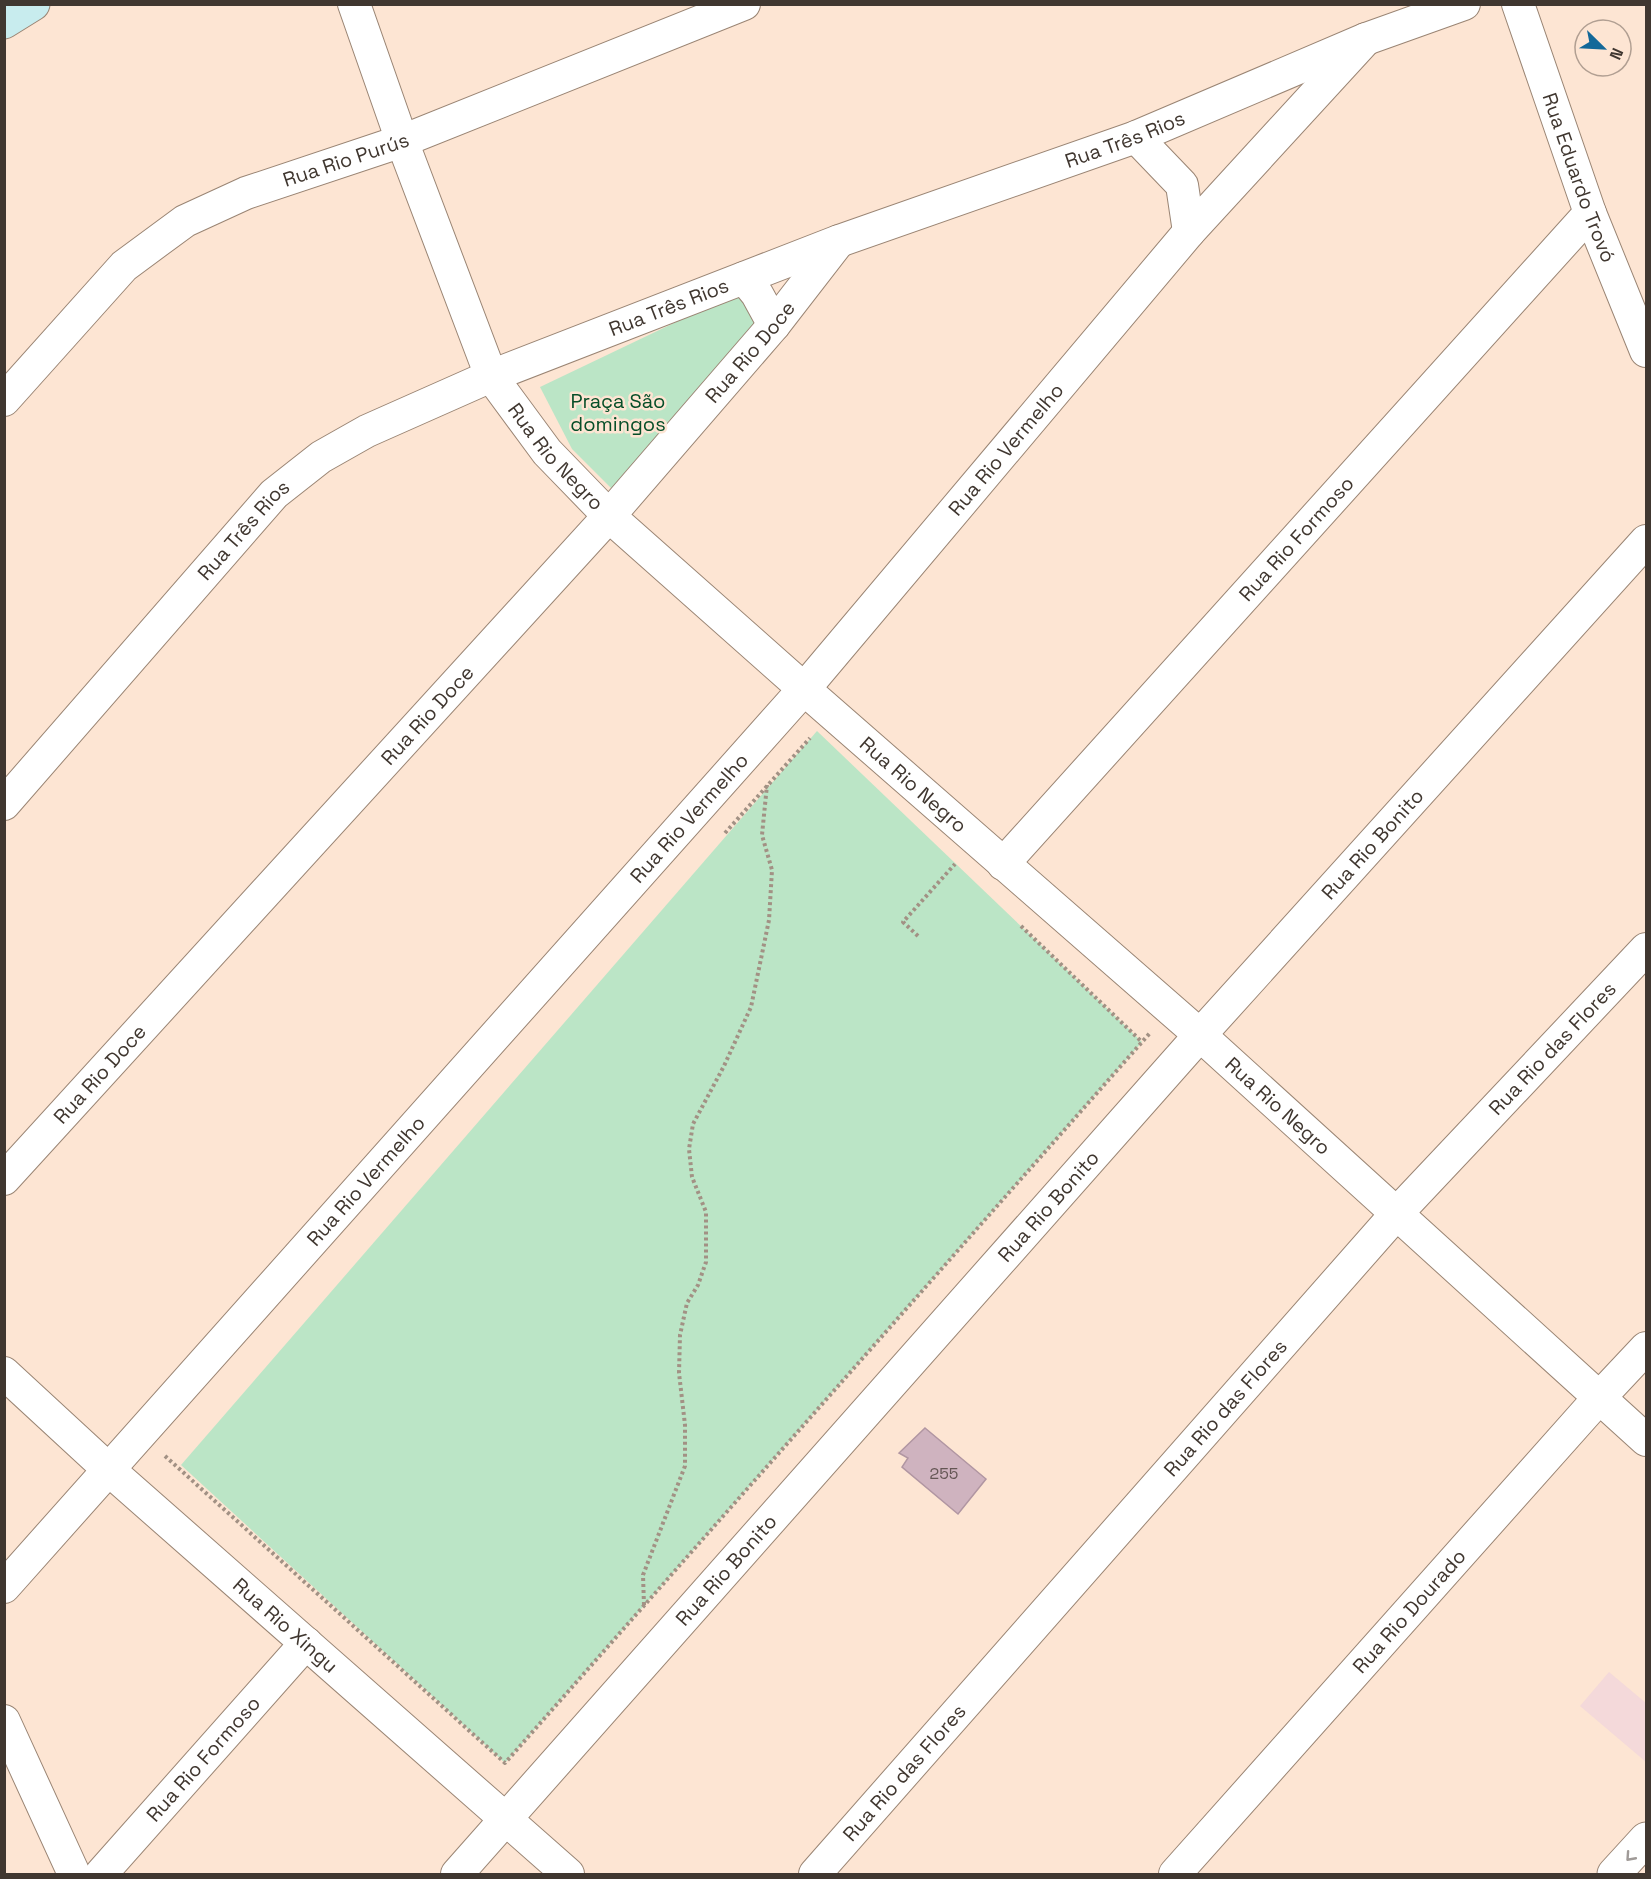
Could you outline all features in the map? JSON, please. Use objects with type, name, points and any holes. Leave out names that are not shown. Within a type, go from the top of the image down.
[{"type":"main road","points":[[4,22],[33,4]]},
{"type":"street","name":"Rua Rio Negro","points":[[354,4],[402,141],[491,376],[547,452],[609,516],[1200,1035],[1647,1440]]},
{"type":"street","name":"Rua Rio Purús","points":[[4,400],[124,266],[185,220],[246,193],[402,141],[744,4]]},
{"type":"street","name":"Rua Três Rios","points":[[4,804],[274,494],[321,457],[367,431],[491,376],[839,241],[1136,137],[1366,39],[1464,4]]},
{"type":"street","name":"Rua Eduardo Trovó","points":[[1518,4],[1590,213],[1647,351]]},
{"type":"street","name":"Rua Rio Vermelho","points":[[4,1587],[804,689],[1189,232],[1366,39]]},
{"type":"street","points":[[1136,137],[1182,185],[1189,232]]},
{"type":"street","name":"Rua Rio Formoso","points":[[1003,864],[1590,213]]},
{"type":"street","name":"Rua Rio Doce","points":[[4,1179],[609,516],[774,325],[839,241]]},
{"type":"street","points":[[744,278],[757,294],[774,325]]},
{"type":"street","name":"Rua Rio Bonito","points":[[457,1875],[1200,1035],[1647,541]]},
{"type":"street","name":"Rua Rio das Flores","points":[[815,1875],[1397,1213],[1647,949]]},
{"type":"street","name":"Rua Rio Dourado","points":[[1175,1875],[1599,1398],[1647,1348]]},
{"type":"street","name":"Rua Rio Xingu","points":[[4,1373],[108,1469],[568,1875]]},
{"type":"street","name":"Rua Rio Formoso","points":[[101,1875],[306,1642]]},
{"type":"street","points":[[4,1721],[74,1875]]},
{"type":"street","points":[[1614,1875],[1647,1839]]},
{"type":"path","points":[[719,838],[817,731]]},
{"type":"path","points":[[644,1606],[643,1575],[685,1466],[685,1425],[679,1373],[680,1335],[687,1303],[706,1263],[706,1212],[692,1177],[689,1149],[693,1124],[724,1066],[751,1007],[769,920],[772,870],[762,835],[767,786]]},
{"type":"path","points":[[918,936],[903,922],[956,864],[947,856]]},
{"type":"path","points":[[162,1453],[505,1763],[1142,1042],[1015,921]]},
{"type":"shaded area","points":[[1609,1672],[1646,1703],[1646,1762],[1580,1706]]},
{"type":"green space","name":"Praça São domingos","points":[[743,290],[763,324],[620,497],[572,449],[540,387]]},
{"type":"green space","points":[[817,731],[1142,1042],[505,1763],[181,1465]]},
{"type":"building","points":[[925,1428],[986,1479],[958,1514],[902,1467],[908,1458],[899,1453]]}]
